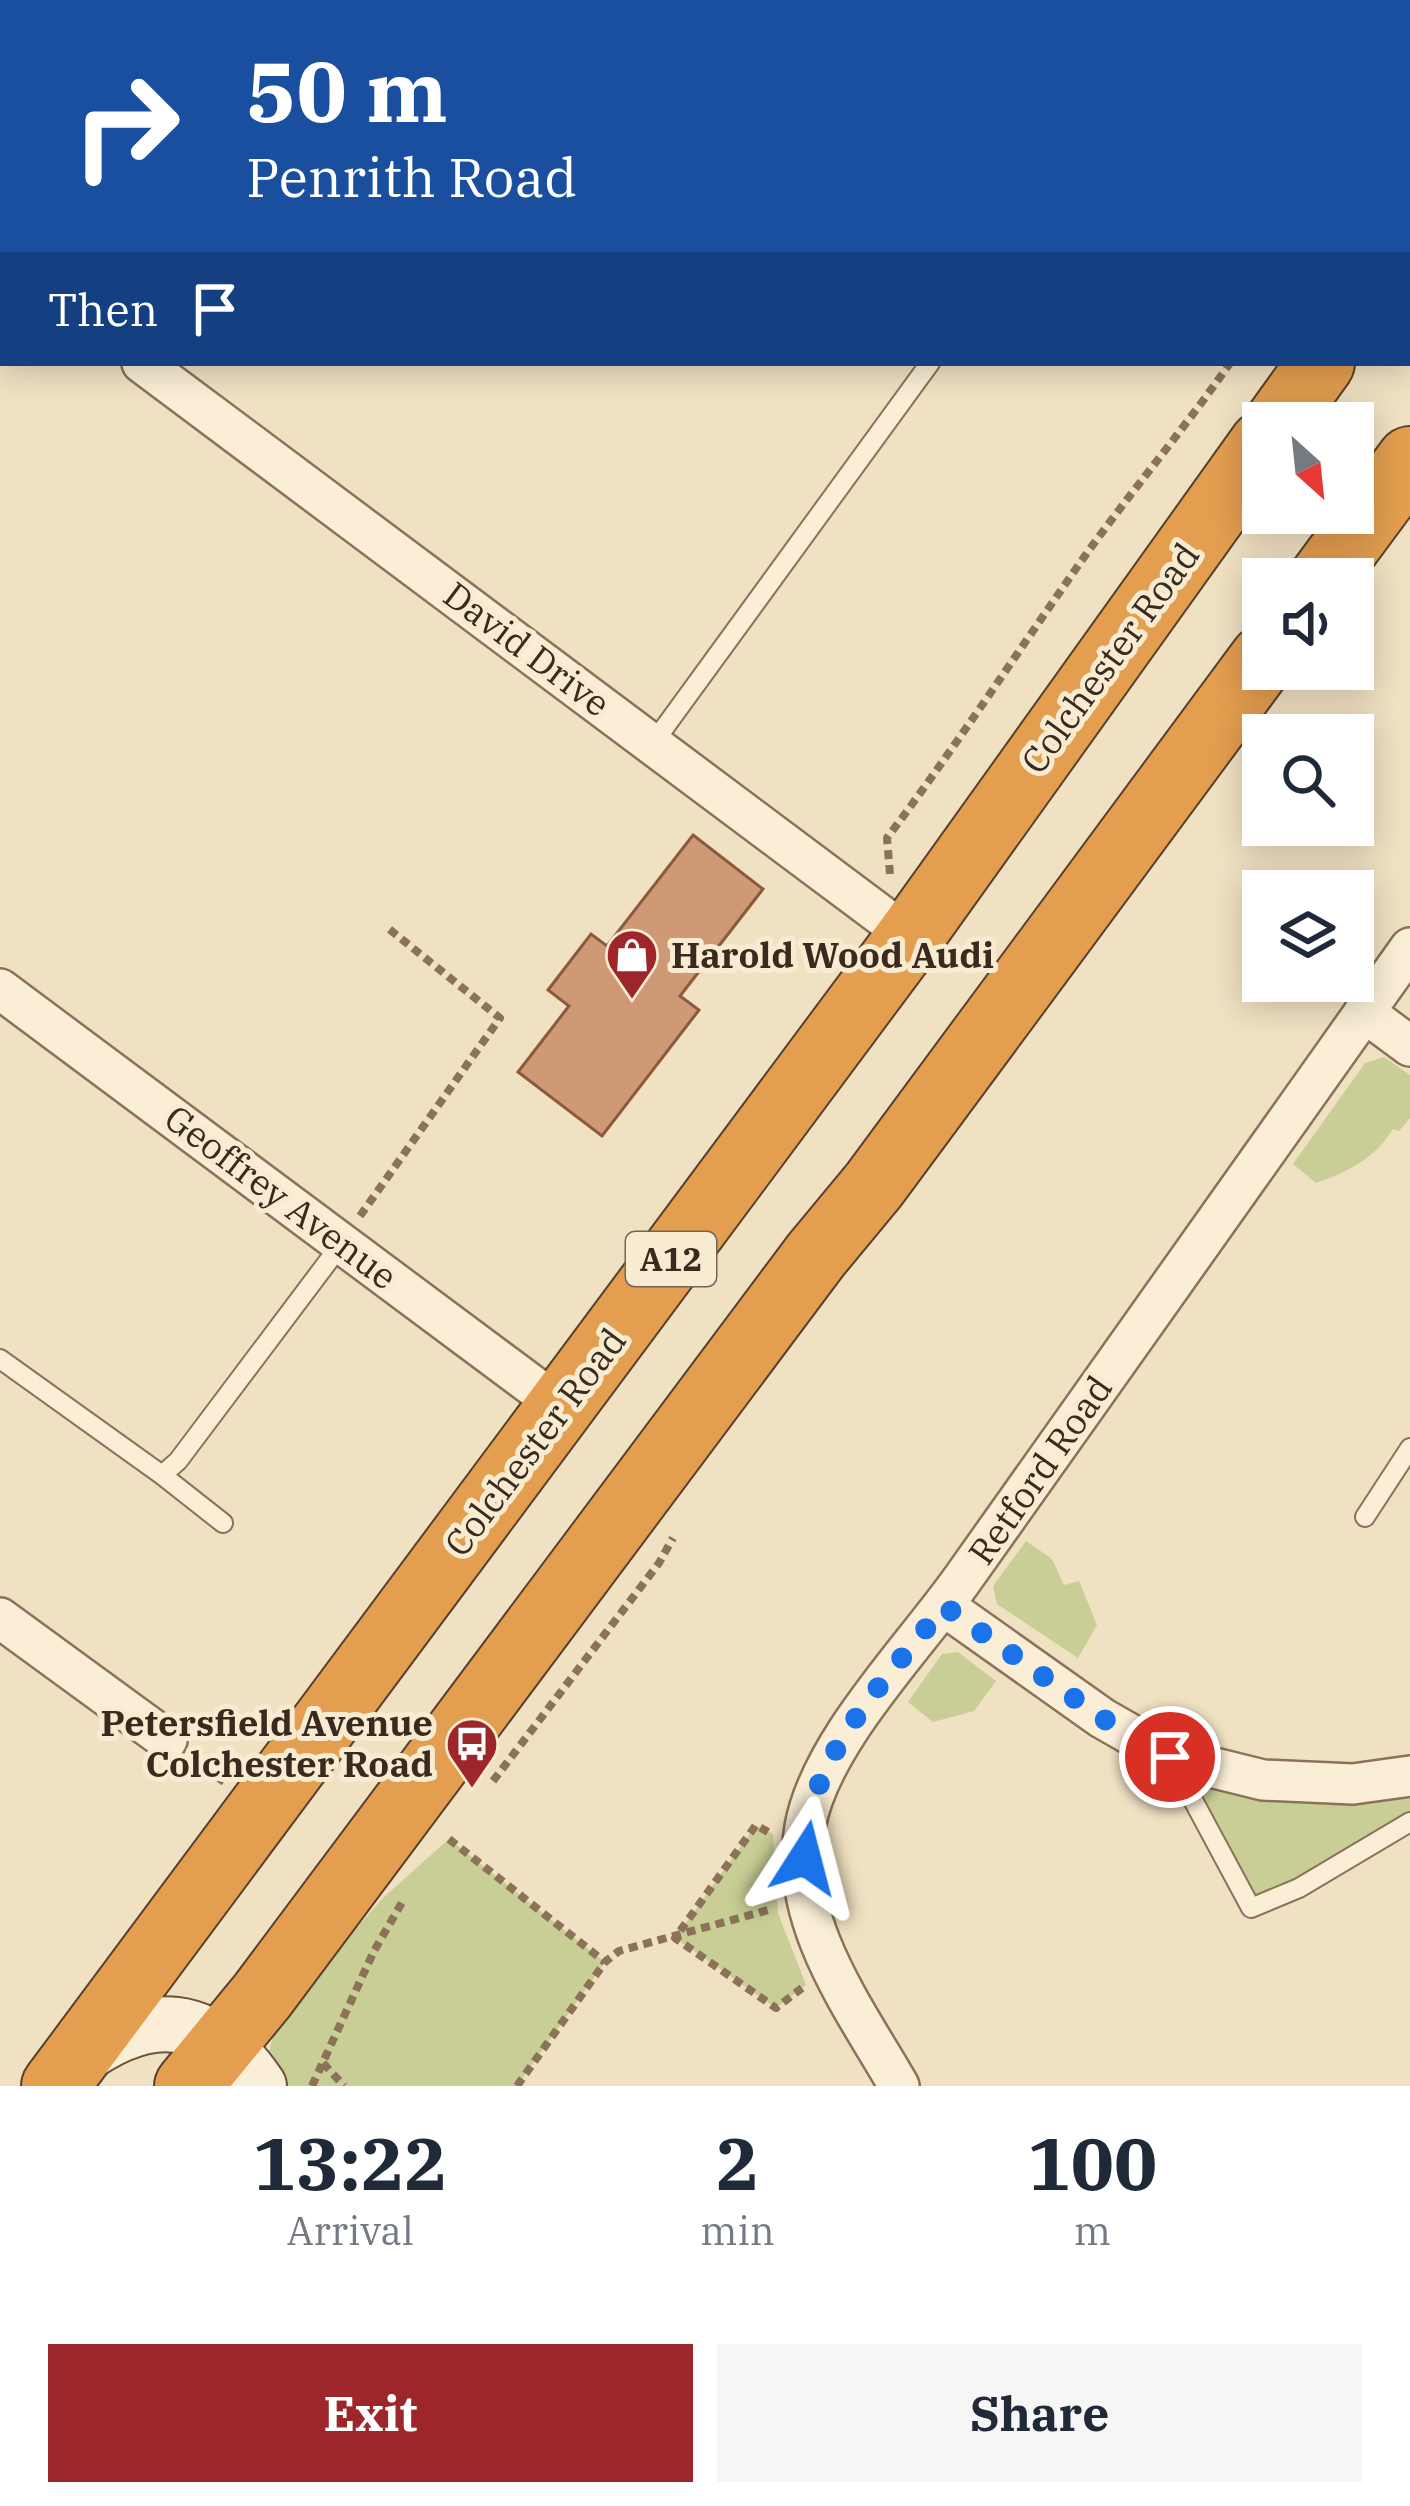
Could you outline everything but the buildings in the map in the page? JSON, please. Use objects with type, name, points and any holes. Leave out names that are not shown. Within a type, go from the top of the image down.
[{"type":"highway","points":[[1293,402],[1319,366]]},
{"type":"highway","points":[[1338,558],[1410,460]]},
{"type":"highway","name":"Colchester Road","points":[[62,2076],[561,1407],[896,910],[1242,471]]},
{"type":"highway","points":[[230,2073],[276,1977],[816,1255],[874,1185],[1242,687]]},
{"type":"street","name":"David Drive","points":[[146,366],[653,742],[896,910]]},
{"type":"street","name":"Retford Road","points":[[899,2086],[833,1972],[808,1899],[805,1828],[822,1776],[858,1717],[944,1606],[1410,948]]},
{"type":"street","name":"Geoffrey Avenue","points":[[0,989],[561,1407]]},
{"type":"street","points":[[1364,1012],[1410,1046]]},
{"type":"street","points":[[944,1606],[1102,1718],[1170,1757],[1263,1780],[1352,1784],[1410,1775]]},
{"type":"street","points":[[0,1618],[167,1741]]},
{"type":"street","points":[[62,2076],[99,2044],[136,2027],[174,2022],[230,2073]]},
{"type":"lane","points":[[653,742],[928,366]]},
{"type":"lane","points":[[163,1475],[343,1242]]},
{"type":"lane","points":[[0,1359],[223,1523]]},
{"type":"lane","points":[[1365,1516],[1410,1448]]},
{"type":"lane","points":[[1170,1757],[1251,1908],[1299,1888],[1410,1822]]},
{"type":"path","points":[[896,910],[887,838],[969,728],[1090,550],[1228,366]]},
{"type":"path","points":[[343,1242],[500,1018],[389,929]]},
{"type":"path","points":[[167,1741],[262,1810]]},
{"type":"path","points":[[675,1938],[756,1825],[773,1834],[805,1828]]},
{"type":"path","points":[[448,1839],[605,1962]]},
{"type":"path","points":[[518,2086],[605,1962],[619,1951],[808,1899]]},
{"type":"path","points":[[675,1938],[776,2008],[833,1972]]},
{"type":"path","points":[[323,2063],[344,2086]]},
{"type":"green space","points":[[1384,1057],[1410,1075],[1410,1118],[1360,1163],[1316,1183],[1293,1164],[1365,1063]]},
{"type":"green space","points":[[1026,1541],[1052,1559],[1064,1585],[1079,1581],[1097,1625],[1078,1658],[997,1604],[993,1586]]},
{"type":"green space","points":[[958,1652],[996,1681],[974,1711],[933,1722],[908,1702],[942,1654]]},
{"type":"green space","points":[[1170,1757],[1410,1776],[1410,1822],[1251,1908]]},
{"type":"green space","points":[[756,1825],[773,1834],[778,1913],[806,1985],[776,2008],[675,1938]]},
{"type":"green space","points":[[449,1839],[605,1962],[517,2086],[275,2086],[268,2056],[278,2016],[384,1897]]},
{"type":"place","name":"Harold Wood Audi","points":[[632,1001]]},
{"type":"place","name":"Petersfield Avenue Colchester Road","points":[[472,1790]]},
{"type":"route","points":[[805,1858],[805,1828],[822,1776],[858,1717],[944,1606],[1102,1718],[1170,1757]]}]
